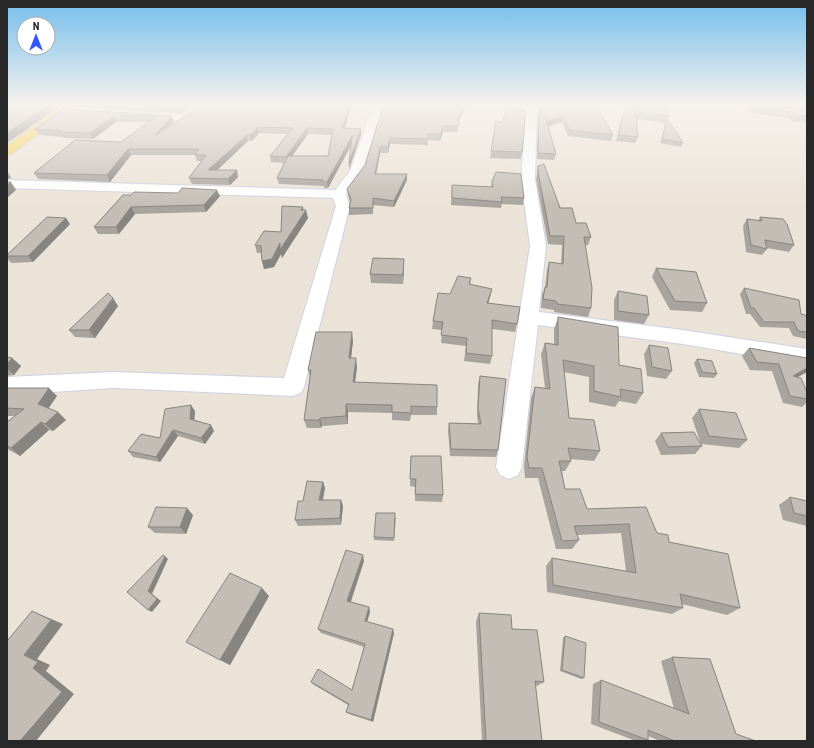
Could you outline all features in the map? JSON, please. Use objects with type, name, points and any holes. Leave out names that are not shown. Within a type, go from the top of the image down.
[{"type":"main road","points":[[7,151],[25,138]]},
{"type":"street","points":[[7,184],[339,194],[344,190],[357,171],[365,138]]},
{"type":"street","points":[[509,467],[538,246],[528,179],[530,138]]},
{"type":"street","points":[[7,386],[113,380],[293,387],[343,206],[339,194]]},
{"type":"street","points":[[528,317],[683,337],[807,357]]},
{"type":"building","points":[[127,138],[244,138],[208,170],[237,170],[228,179],[189,178],[206,155],[195,155],[199,149],[128,149],[107,175],[34,173],[75,140],[121,142]]},
{"type":"building","points":[[285,138],[300,138],[286,157],[270,156]]},
{"type":"building","points":[[331,138],[351,138],[327,182],[323,182],[323,180],[277,178],[288,156],[328,156]]},
{"type":"building","points":[[352,138],[358,138],[349,163]]},
{"type":"building","points":[[373,138],[428,138],[390,138],[388,147],[380,147],[375,174],[407,174],[394,201],[373,198],[373,208],[349,208],[351,199],[347,189],[365,165]]},
{"type":"building","points":[[493,138],[523,138],[522,152],[491,151]]},
{"type":"building","points":[[538,138],[551,138],[556,154],[538,153]]},
{"type":"building","points":[[680,138],[683,143],[662,139]]},
{"type":"building","points":[[544,164],[560,208],[572,208],[576,223],[586,223],[591,237],[584,237],[592,288],[591,308],[557,304],[556,301],[543,299],[545,287],[547,287],[549,262],[563,264],[564,236],[550,236],[538,171],[538,166]]},
{"type":"building","points":[[496,172],[521,174],[524,198],[501,197],[502,202],[452,198],[452,185],[493,187],[492,181]]},
{"type":"building","points":[[182,188],[217,190],[204,205],[131,207],[116,227],[94,227],[123,195],[131,195],[134,192],[178,193]]},
{"type":"building","points":[[282,206],[303,207],[301,210],[306,210],[280,250],[280,243],[272,259],[262,261],[261,246],[255,245],[264,231],[281,232]]},
{"type":"building","points":[[47,217],[66,218],[28,256],[7,256],[7,255]]},
{"type":"building","points":[[760,217],[783,219],[787,224],[794,245],[765,240],[767,249],[751,245],[747,219],[762,221]]},
{"type":"building","points":[[373,258],[404,259],[403,275],[370,274]]},
{"type":"building","points":[[656,268],[696,272],[707,303],[675,301]]},
{"type":"building","points":[[458,276],[471,278],[469,284],[492,289],[487,303],[520,307],[517,324],[492,320],[492,356],[466,353],[467,338],[441,335],[443,322],[433,321],[438,293],[450,294]]},
{"type":"building","points":[[744,288],[799,300],[801,314],[805,315],[807,318],[807,332],[798,331],[794,322],[764,322],[754,308],[751,308]]},
{"type":"building","points":[[618,291],[647,296],[649,315],[618,311]]},
{"type":"building","points":[[108,293],[113,298],[89,330],[69,330]]},
{"type":"building","points":[[558,317],[618,327],[619,365],[641,369],[643,393],[620,389],[621,397],[594,391],[594,366],[563,360],[569,418],[594,420],[600,451],[568,448],[571,461],[559,461],[565,489],[580,489],[587,509],[646,507],[657,533],[668,535],[669,542],[728,554],[740,608],[680,594],[683,608],[553,585],[552,558],[636,573],[629,524],[574,526],[579,540],[562,541],[542,468],[529,468],[527,457],[535,387],[550,389],[545,343],[558,345]]},
{"type":"building","points":[[316,332],[352,332],[349,358],[356,358],[353,382],[437,385],[437,407],[411,406],[411,413],[392,412],[392,405],[346,404],[346,416],[320,418],[319,420],[304,420],[311,370],[308,370]]},
{"type":"building","points":[[649,345],[668,348],[672,371],[652,367]]},
{"type":"building","points":[[749,348],[807,358],[807,368],[793,376],[801,378],[807,392],[807,399],[790,396],[779,364],[757,362]]},
{"type":"building","points":[[7,357],[12,358],[7,364]]},
{"type":"building","points":[[697,359],[712,361],[717,374],[702,372]]},
{"type":"building","points":[[480,376],[506,379],[498,450],[451,449],[449,423],[481,424],[478,408]]},
{"type":"building","points":[[7,388],[49,388],[38,404],[58,412],[45,424],[41,422],[11,448],[7,446],[7,422],[24,409],[7,408]]},
{"type":"building","points":[[191,405],[190,419],[211,425],[201,438],[173,430],[156,457],[128,451],[141,434],[160,438],[165,409]]},
{"type":"building","points":[[699,409],[736,413],[747,440],[709,436]]},
{"type":"building","points":[[694,432],[702,446],[668,447],[661,433]]},
{"type":"building","points":[[411,456],[441,456],[443,495],[415,494],[416,479],[410,479]]},
{"type":"building","points":[[307,481],[323,482],[319,500],[341,500],[340,518],[295,520],[298,501],[303,501]]},
{"type":"building","points":[[790,497],[807,501],[807,516],[794,513]]},
{"type":"building","points":[[156,507],[187,508],[180,527],[148,527]]},
{"type":"building","points":[[376,513],[395,513],[394,538],[374,537]]},
{"type":"building","points":[[346,550],[363,555],[347,601],[369,607],[365,621],[393,629],[371,720],[346,712],[349,704],[311,682],[318,669],[352,690],[365,644],[318,629]]},
{"type":"building","points":[[163,555],[165,556],[148,591],[157,599],[148,610],[127,592]]},
{"type":"building","points":[[230,573],[262,588],[220,660],[186,642]]},
{"type":"building","points":[[32,611],[51,620],[24,655],[38,662],[33,668],[62,692],[20,741],[7,741],[7,641]]},
{"type":"building","points":[[479,613],[511,615],[512,629],[537,630],[544,682],[535,681],[542,741],[486,741]]},
{"type":"building","points":[[565,636],[586,643],[584,678],[562,670]]},
{"type":"building","points":[[672,657],[710,659],[736,734],[756,741],[675,741],[648,730],[648,740],[599,722],[601,680],[689,714]]}]
